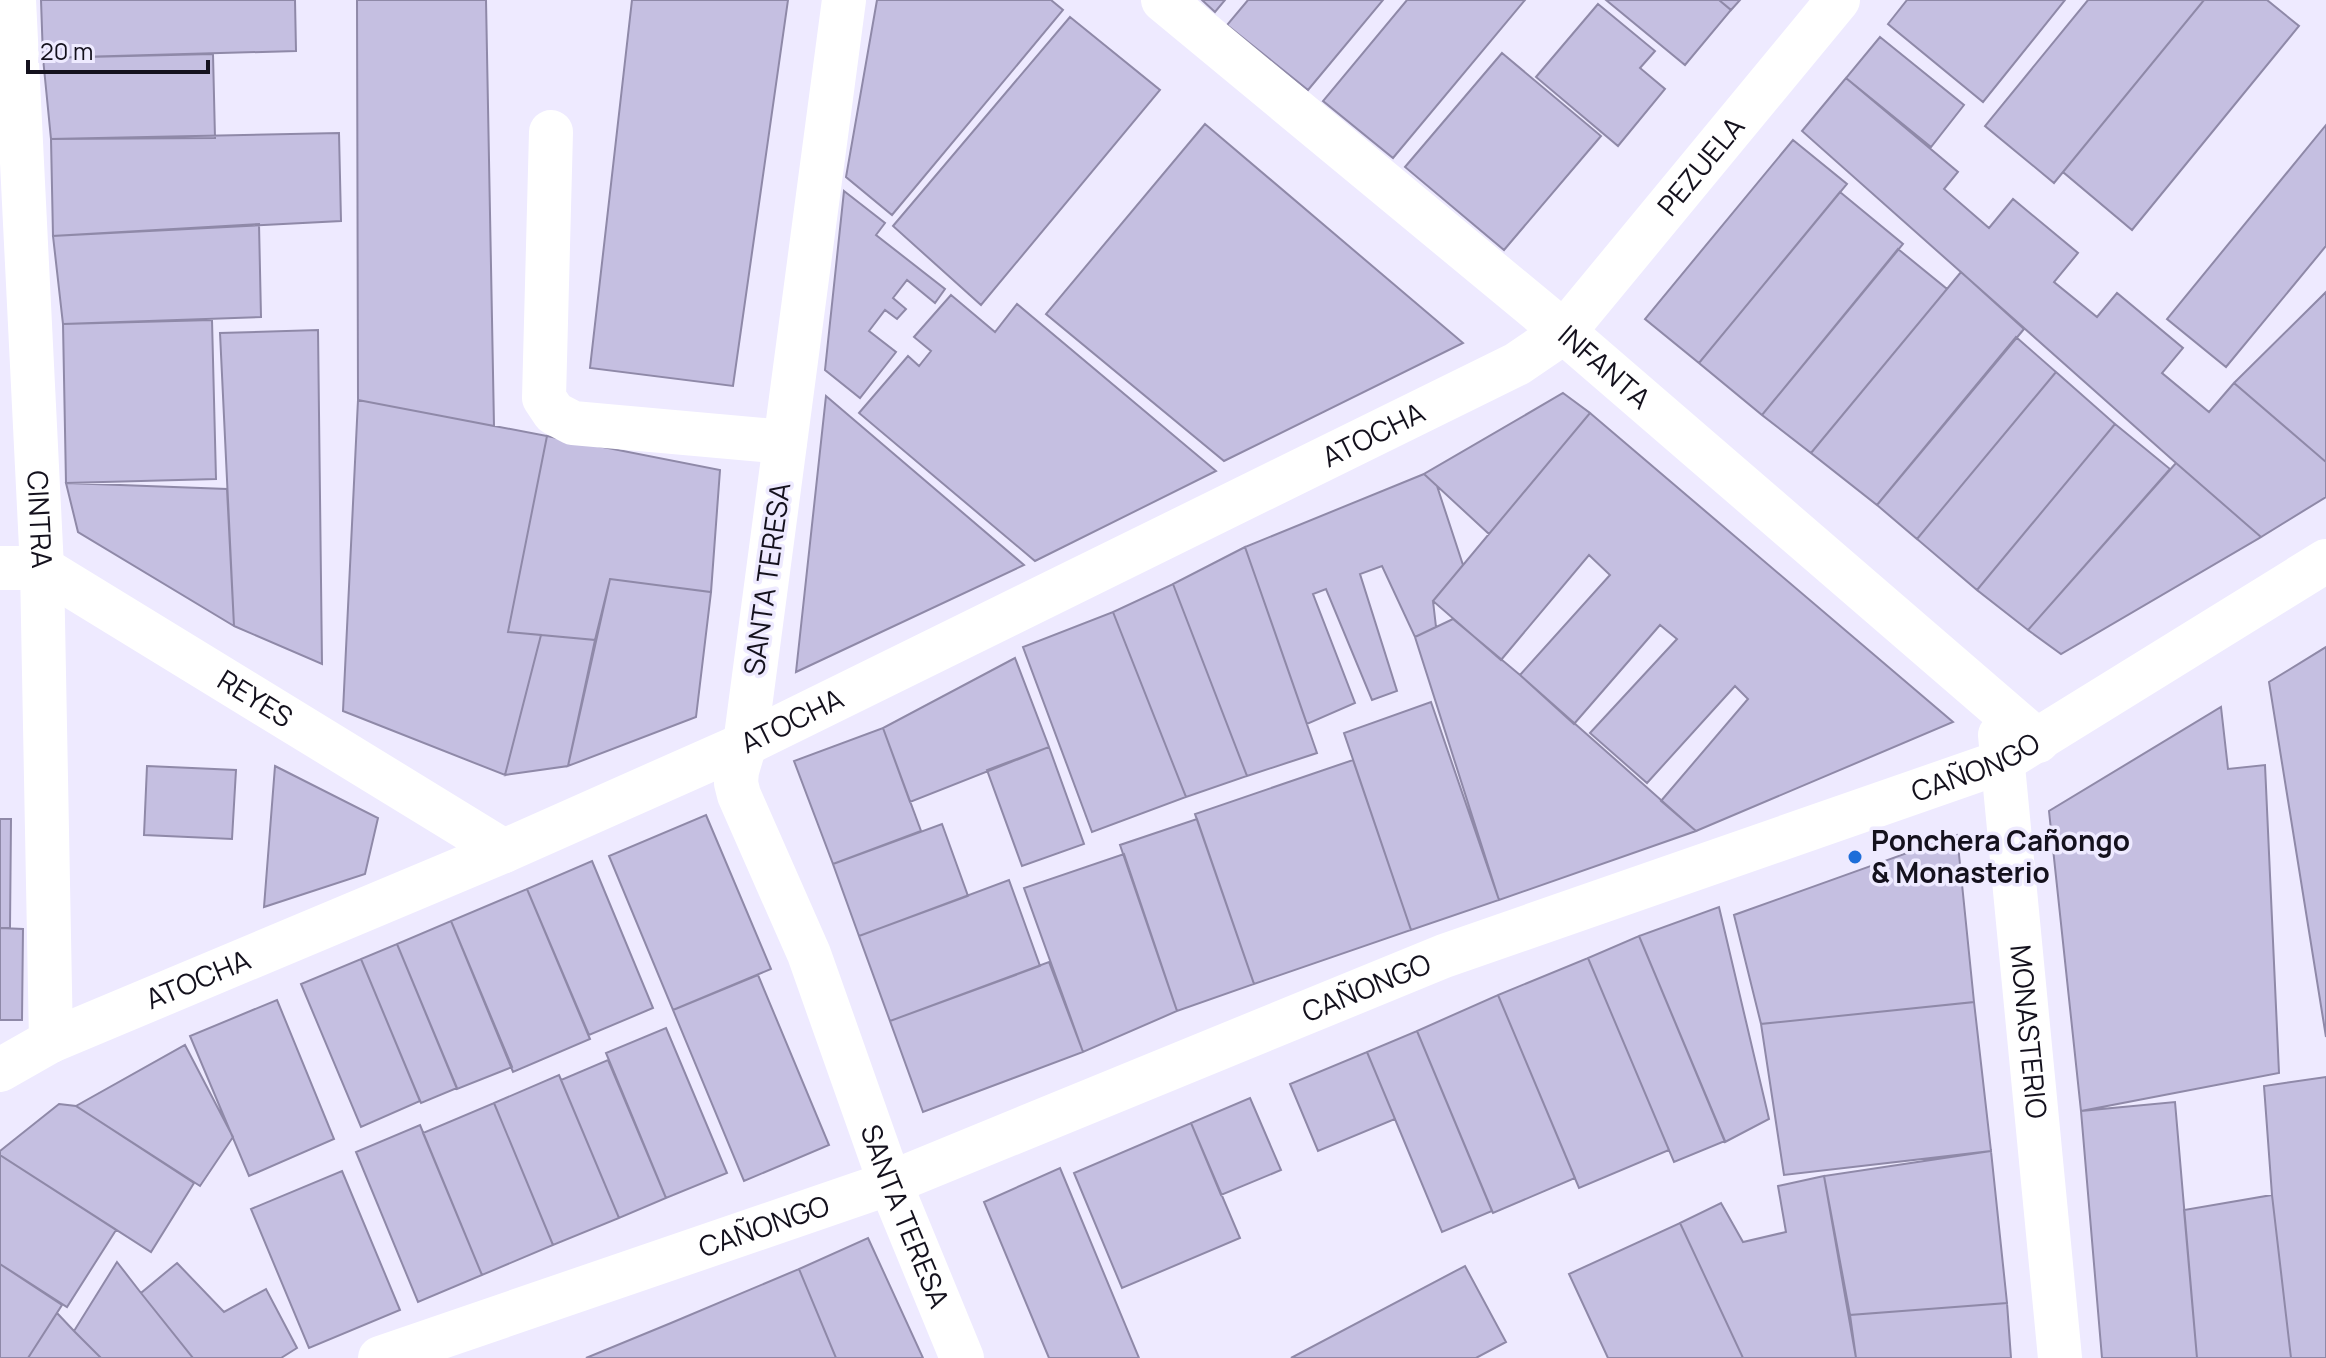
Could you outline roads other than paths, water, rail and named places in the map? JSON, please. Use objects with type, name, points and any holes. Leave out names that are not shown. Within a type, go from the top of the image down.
[{"type":"street","name":"CINTRA","points":[[14,0],[21,568],[51,1041]]},
{"type":"street","name":"SANTA TERESA","points":[[844,0],[745,744],[736,783],[809,954],[890,1183],[962,1358]]},
{"type":"street","name":"INFANTA","points":[[1163,0],[1564,332],[2038,741]]},
{"type":"street","name":"PEZUELA","points":[[1564,332],[1838,0]]},
{"type":"street","points":[[551,132],[544,398],[554,413],[573,423],[785,442]]},
{"type":"street","name":"ATOCHA","points":[[0,1070],[51,1041],[504,851],[745,744],[1517,364],[1564,332]]},
{"type":"street","name":"CAÑONGO","points":[[380,1358],[890,1183],[1444,956],[2001,762],[2326,561]]},
{"type":"street","name":"REYES","points":[[21,568],[504,851]]},
{"type":"street","name":"MONASTERIO","points":[[1999,707],[2001,762],[2060,1358]]},
{"type":"place","name":"Ponchera Cañongo & Monasterio","points":[[1855,857]]}]
